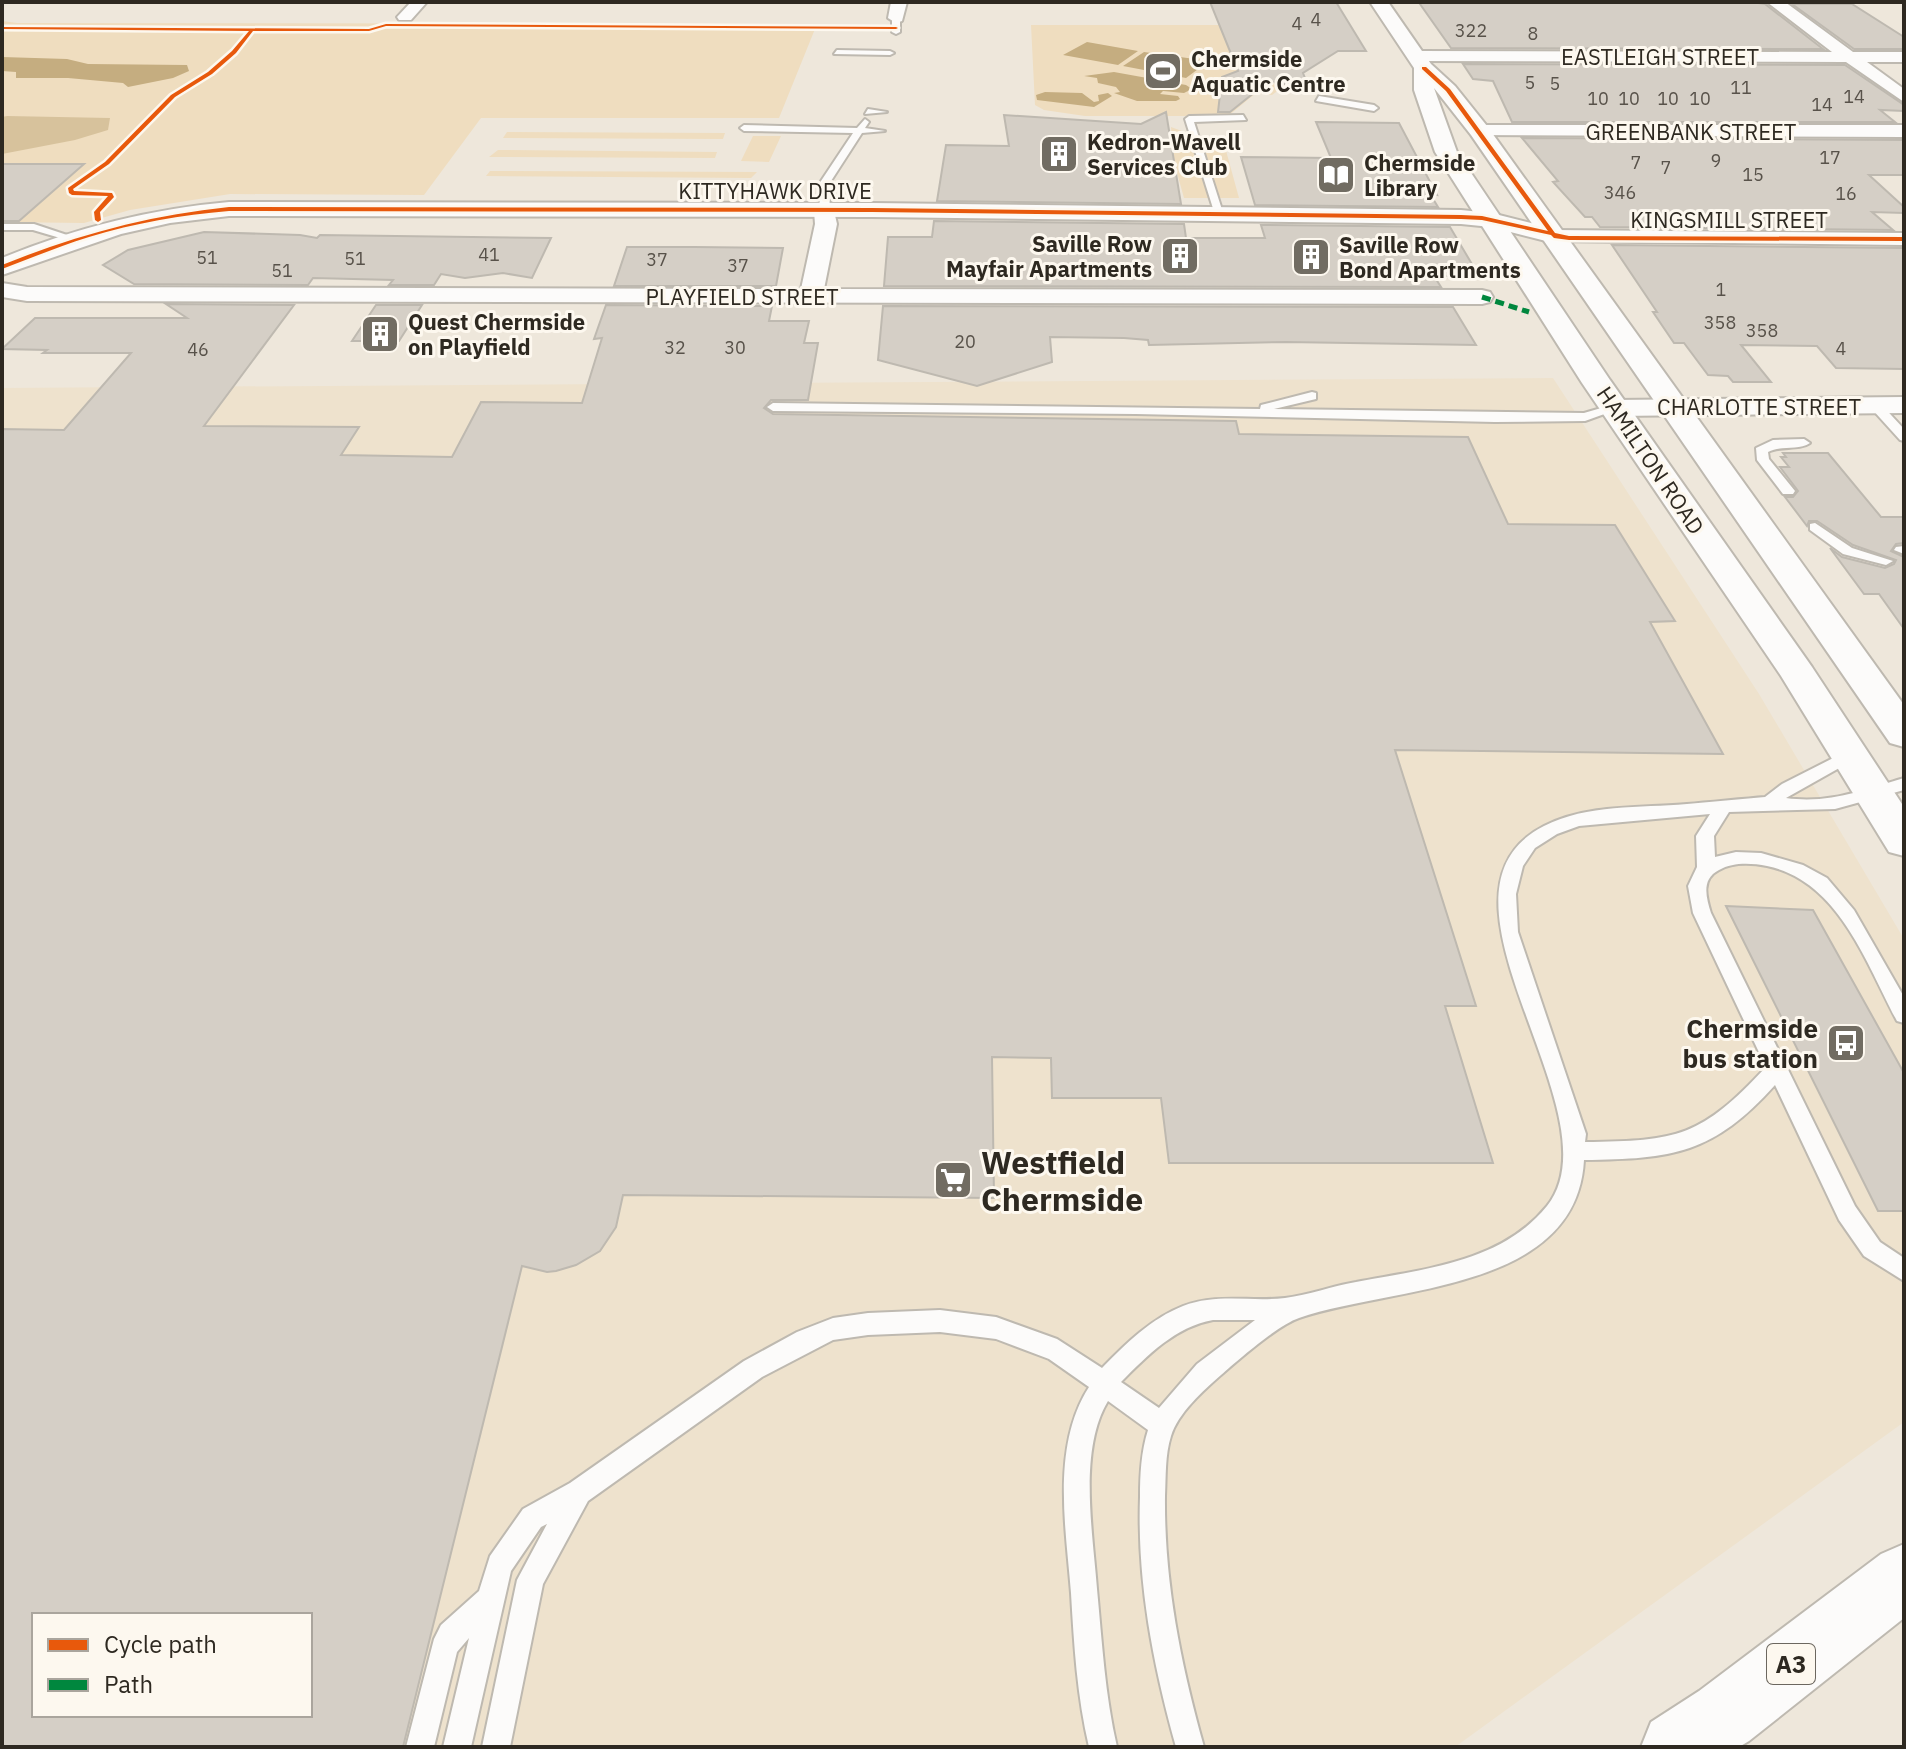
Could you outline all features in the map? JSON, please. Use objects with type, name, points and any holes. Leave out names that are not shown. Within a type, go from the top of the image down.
[{"type":"main road","name":"HAMILTON ROAD","points":[[1379,2],[1420,62],[1448,90],[1479,131],[1673,406],[1893,706],[1904,734]]},
{"type":"main road","name":"HAMILTON ROAD","points":[[1420,62],[1424,90],[1440,140],[1615,408],[1851,754],[1890,790],[1904,841]]},
{"type":"main road","name":"KITTYHAWK DRIVE","points":[[2,267],[109,229],[158,218],[229,209],[1452,216],[1491,220],[1554,236]]},
{"type":"main road","name":"KITTYHAWK DRIVE","points":[[2,281],[66,250],[77,240]]},
{"type":"main road","name":"A3","points":[[1676,1747],[1724,1716],[1904,1577]]},
{"type":"street","points":[[405,17],[419,2]]},
{"type":"street","points":[[1775,2],[1904,97]]},
{"type":"street","name":"EASTLEIGH STREET","points":[[1420,62],[1904,57]]},
{"type":"street","name":"GREENBANK STREET","points":[[1479,131],[1904,131]]},
{"type":"street","points":[[811,296],[826,224],[824,211]]},
{"type":"street","name":"KINGSMILL STREET","points":[[1554,236],[1904,239]]},
{"type":"street","name":"PLAYFIELD STREET","points":[[2,290],[27,294],[1482,297]]},
{"type":"street","name":"CHARLOTTE STREET","points":[[1615,408],[1904,405]]},
{"type":"lane","points":[[837,52],[890,53]]},
{"type":"lane","points":[[1319,99],[1374,108]]},
{"type":"lane","points":[[744,128],[836,128],[865,122],[883,112]]},
{"type":"lane","points":[[1219,216],[1189,119],[1243,118]]},
{"type":"lane","points":[[865,122],[881,131]]},
{"type":"lane","points":[[824,211],[826,181],[865,122]]},
{"type":"lane","points":[[2,227],[34,227],[77,240]]},
{"type":"lane","points":[[1243,414],[1312,396]]},
{"type":"lane","points":[[1875,405],[1904,437]]},
{"type":"lane","points":[[773,407],[1585,417],[1615,408]]},
{"type":"lane","points":[[1788,491],[1763,460],[1761,451],[1773,444],[1804,443]]},
{"type":"lane","points":[[1815,527],[1840,546],[1863,557],[1886,561]]},
{"type":"lane","points":[[1840,546],[1876,550]]},
{"type":"lane","points":[[1769,803],[1788,788],[1851,754]]},
{"type":"lane","points":[[1103,1747],[1088,1650],[1077,1489],[1079,1451],[1085,1424],[1105,1382],[1150,1338],[1167,1325],[1189,1315],[1230,1306],[1291,1308],[1337,1296],[1443,1278],[1517,1246],[1551,1222],[1570,1189],[1577,1151],[1570,1114],[1509,932],[1505,900],[1512,870],[1532,841],[1569,821],[1608,815],[1769,803],[1807,806],[1851,802],[1890,790]]},
{"type":"lane","points":[[1723,808],[1705,836],[1706,869],[1696,888],[1702,913],[1858,1233],[1872,1249],[1904,1271]]},
{"type":"lane","points":[[1706,869],[1727,860],[1754,858],[1786,865],[1815,879],[1838,901],[1904,1015]]},
{"type":"lane","points":[[1577,1151],[1644,1151],[1689,1141],[1718,1128],[1742,1109],[1777,1069]]},
{"type":"lane","points":[[1190,1747],[1172,1684],[1156,1571],[1152,1497],[1154,1461],[1162,1425],[1199,1378],[1291,1308]]},
{"type":"lane","points":[[457,1747],[499,1565],[532,1518],[579,1492],[786,1349],[833,1329],[868,1324],[969,1323],[1037,1340],[1105,1382],[1162,1425]]},
{"type":"lane","points":[[496,1747],[530,1580],[579,1492]]},
{"type":"lane","points":[[420,1747],[444,1649],[451,1635],[489,1601]]},
{"type":"shaded area","points":[[2,21],[817,24],[779,118],[481,118],[424,195],[230,194],[130,210],[84,223],[2,222]]},
{"type":"shaded area","name":"Chermside Aquatic Centre","points":[[1031,25],[1228,25],[1295,78],[1272,95],[1256,93],[1228,116],[1085,116],[1044,110],[1035,105]]},
{"type":"shaded area","points":[[1087,42],[1138,51],[1118,65],[1063,55]]},
{"type":"shaded area","points":[[1144,52],[1209,61],[1186,78],[1123,66]]},
{"type":"shaded area","points":[[2,57],[67,59],[88,64],[187,65],[189,71],[173,78],[128,87],[123,83],[68,78],[16,78],[16,72],[2,71]]},
{"type":"shaded area","points":[[1114,72],[1186,85],[1192,89],[1184,93],[1163,91],[1160,94],[1178,96],[1180,99],[1176,101],[1137,101],[1114,93],[1120,92],[1116,87],[1098,83],[1097,78],[1084,76]]},
{"type":"shaded area","points":[[1045,92],[1082,93],[1094,102],[1099,101],[1098,95],[1108,93],[1112,96],[1094,107],[1037,100],[1036,95]]},
{"type":"shaded area","points":[[2,117],[110,118],[108,130],[75,140],[2,154]]},
{"type":"shaded area","points":[[1171,127],[1225,147],[1239,198],[1184,198],[1174,162]]},
{"type":"shaded area","points":[[507,132],[725,133],[723,139],[503,138]]},
{"type":"shaded area","points":[[753,136],[781,136],[769,162],[741,161]]},
{"type":"shaded area","points":[[498,150],[717,152],[715,158],[489,157]]},
{"type":"shaded area","points":[[490,171],[757,172],[751,178],[486,176]]},
{"type":"shaded area","name":"Westfield Chermside","points":[[1553,378],[1759,694],[1904,939],[1904,1422],[1455,1747],[2,1747],[2,388]]},
{"type":"building","points":[[1210,2],[1336,2],[1366,51],[1338,51],[1303,73],[1309,88],[1272,82],[1265,84],[1230,112],[1218,112],[1222,77],[1238,71]]},
{"type":"building","points":[[1751,2],[1765,4],[1823,49],[1451,48],[1420,4]]},
{"type":"building","points":[[1792,4],[1852,4],[1904,37],[1904,49],[1854,49]]},
{"type":"building","points":[[1463,64],[1845,65],[1904,105],[1904,111],[1880,110],[1895,122],[1512,122],[1493,81],[1473,79]]},
{"type":"building","name":"Kedron-Wavell Services Club","points":[[1166,112],[1181,204],[937,201],[946,145],[1009,146],[1004,115],[1141,124]]},
{"type":"building","name":"Chermside Library","points":[[1316,122],[1399,123],[1437,195],[1430,194],[1438,207],[1255,205],[1241,157],[1331,158]]},
{"type":"building","points":[[1522,138],[1904,140],[1904,175],[1869,175],[1904,207],[1904,213],[1872,212],[1893,230],[1600,227],[1592,217],[1585,217],[1553,182],[1558,181]]},
{"type":"building","points":[[2,164],[84,164],[19,221],[2,221]]},
{"type":"building","points":[[934,221],[1184,224],[1186,238],[1265,238],[1261,225],[1450,227],[1479,276],[1434,276],[1441,287],[884,286],[888,237],[932,237]]},
{"type":"building","points":[[204,232],[317,238],[320,235],[551,238],[532,278],[503,273],[465,278],[441,274],[434,285],[389,285],[393,280],[313,278],[308,285],[134,284],[103,265],[128,250]]},
{"type":"building","points":[[1612,245],[1904,248],[1904,369],[1836,368],[1817,346],[1741,345],[1771,382],[1733,382],[1728,376],[1708,375],[1684,343],[1674,343]]},
{"type":"building","points":[[627,247],[783,248],[776,286],[614,286]]},
{"type":"building","name":"Westfield Chermside","points":[[166,304],[294,305],[204,426],[359,427],[341,455],[452,457],[481,402],[582,403],[602,338],[594,339],[606,305],[772,306],[769,321],[809,321],[804,343],[818,343],[808,400],[771,400],[764,408],[773,414],[1236,421],[1239,434],[1468,437],[1508,524],[1615,525],[1675,621],[1650,622],[1723,754],[1395,750],[1476,1006],[1445,1006],[1493,1163],[1169,1163],[1161,1098],[1052,1098],[1051,1058],[992,1057],[994,1198],[623,1195],[616,1227],[600,1251],[576,1265],[556,1271],[522,1266],[403,1747],[2,1747],[2,429],[64,430],[131,353],[43,353],[47,350],[2,349],[35,318],[187,318]]},
{"type":"building","points":[[376,305],[422,305],[399,341],[352,341]]},
{"type":"building","points":[[883,306],[1453,307],[1476,345],[1286,342],[1149,345],[1148,340],[1124,338],[1050,337],[1052,362],[977,386],[878,360]]},
{"type":"building","points":[[1783,453],[1828,453],[1881,517],[1904,517],[1904,543],[1896,544],[1891,551],[1904,557],[1904,629],[1879,594],[1864,594],[1830,548],[1842,557],[1885,568],[1896,560],[1853,545],[1817,521],[1809,521],[1807,526],[1785,497],[1793,497],[1798,491],[1780,467],[1789,467],[1781,457],[1786,457]]},
{"type":"building","points":[[1726,906],[1813,910],[1904,1073],[1904,1211],[1878,1211]]},
{"type":"marked path","points":[[1482,297],[1529,312]]},
{"type":"cycle path","points":[[2,28],[369,30],[386,25],[896,28]]},
{"type":"cycle path","points":[[98,220],[97,212],[111,197],[110,194],[72,193],[70,189],[107,163],[173,96],[210,73],[234,52],[252,29]]},
{"type":"cycle path","points":[[1424,68],[1448,90],[1554,236]]},
{"type":"cycle path","points":[[2,267],[113,228],[170,216],[229,209],[872,210],[1461,217],[1482,218],[1569,238],[1904,239]]},
{"type":"place","name":"Chermside Aquatic Centre","points":[[1163,71]]},
{"type":"place","name":"Kedron-Wavell Services Club","points":[[1059,154]]},
{"type":"place","name":"Chermside Library","points":[[1336,175]]},
{"type":"place","name":"Saville Row Mayfair Apartments","points":[[1180,256]]},
{"type":"place","name":"Saville Row Bond Apartments","points":[[1311,257]]},
{"type":"place","name":"Quest Chermside on Playfield","points":[[380,334]]},
{"type":"place","name":"Chermside bus station","points":[[1846,1043]]},
{"type":"place","name":"Westfield Chermside","points":[[953,1180]]}]
